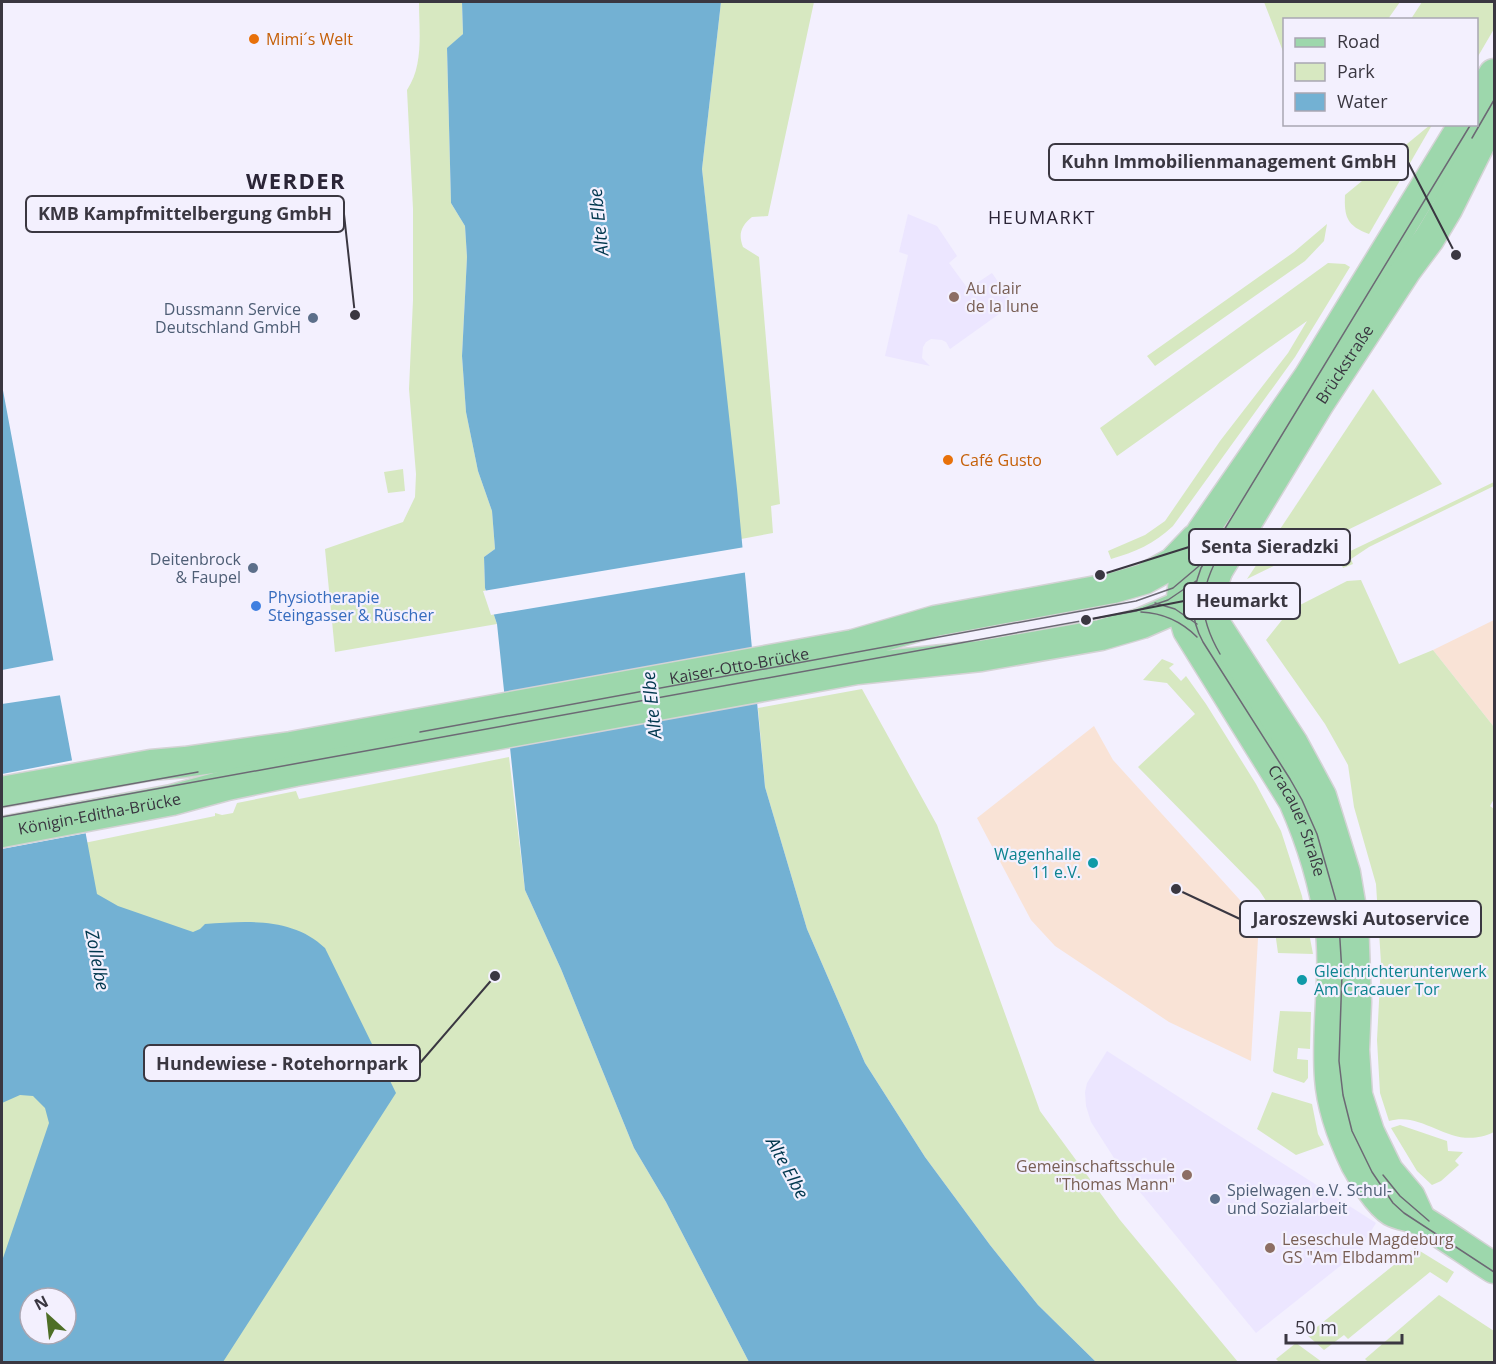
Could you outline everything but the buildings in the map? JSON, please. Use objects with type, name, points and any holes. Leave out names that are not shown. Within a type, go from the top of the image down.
[{"type":"main road","points":[[1478,100],[1494,74]]},
{"type":"main road","name":"Brückstraße","points":[[1182,605],[1204,588],[1217,571],[1319,404],[1406,270],[1429,239],[1447,209],[1494,115]]},
{"type":"main road","name":"Brückstraße","points":[[1182,605],[1184,580],[1202,532],[1309,377],[1463,126]]},
{"type":"main road","name":"Kaiser-Otto-Brücke","points":[[196,793],[293,759],[853,645],[934,621],[1113,588],[1144,579],[1167,567],[1186,552],[1202,532]]},
{"type":"main road","name":"Cracauer Straße","points":[[1217,571],[1211,590],[1215,650],[1294,801],[1323,880],[1330,924],[1332,958],[1330,1080],[1342,1134],[1359,1169],[1392,1211],[1420,1219],[1494,1268]]},
{"type":"main road","name":"Cracauer Straße","points":[[1113,588],[1150,591],[1182,605],[1214,629],[1215,650]]},
{"type":"main road","name":"Kaiser-Otto-Brücke","points":[[2,792],[150,765],[293,759],[857,669],[981,656],[1101,635],[1142,623],[1182,605]]},
{"type":"main road","name":"Cracauer Straße","points":[[1101,635],[1161,630],[1172,632],[1188,642],[1215,650]]},
{"type":"main road","name":"Königin-Editha-Brücke","points":[[2,832],[132,808],[196,793]]},
{"type":"shaded area","name":"Au clair de la lune","points":[[908,214],[937,226],[957,256],[949,263],[968,289],[992,273],[1013,304],[950,349],[942,340],[931,339],[926,342],[922,358],[930,366],[885,356],[908,255],[899,252]]},
{"type":"shaded area","points":[[1494,620],[1494,727],[1433,650]]},
{"type":"shaded area","points":[[1094,726],[1113,760],[1259,921],[1251,1061],[1169,1022],[1055,946],[1031,920],[977,818]]},
{"type":"shaded area","points":[[1107,1051],[1376,1223],[1359,1251],[1256,1333],[1121,1169],[1091,1122],[1086,1106],[1087,1083]]},
{"type":"green space","points":[[419,2],[462,2],[463,34],[447,49],[451,203],[465,226],[467,257],[462,356],[466,412],[478,471],[492,511],[495,549],[484,557],[485,588],[497,624],[335,652],[325,549],[403,522],[415,497],[416,474],[409,389],[413,300],[413,209],[407,90],[418,59]]},
{"type":"green space","points":[[721,2],[814,2],[768,216],[752,217],[743,227],[741,234],[743,247],[759,257],[780,504],[771,506],[773,533],[741,539],[702,169]]},
{"type":"green space","points":[[1264,2],[1400,2],[1389,18],[1283,18],[1283,51]]},
{"type":"green space","points":[[1422,2],[1494,2],[1494,29],[1478,56],[1478,18],[1412,18]]},
{"type":"green space","points":[[1431,126],[1369,234],[1356,228],[1348,220],[1345,195]]},
{"type":"green space","points":[[1327,224],[1324,241],[1305,261],[1155,366],[1147,356],[1294,252]]},
{"type":"green space","points":[[1328,263],[1345,264],[1350,267],[1295,357],[1173,526],[1144,547],[1111,559],[1108,551],[1145,535],[1165,521],[1220,441],[1288,353],[1307,321],[1117,456],[1100,428]]},
{"type":"green space","points":[[1373,389],[1442,484],[1247,579]]},
{"type":"green space","points":[[403,469],[405,491],[388,493],[384,472]]},
{"type":"green space","points":[[1494,482],[1494,486],[1369,547],[1351,559],[1353,564],[1343,568],[1338,557]]},
{"type":"green space","points":[[1361,580],[1399,664],[1433,650],[1494,727],[1494,799],[1490,806],[1494,809],[1494,1132],[1479,1137],[1465,1138],[1452,1135],[1415,1121],[1402,1119],[1389,1121],[1380,1093],[1377,1040],[1381,963],[1376,884],[1354,807],[1348,765],[1325,724],[1266,640],[1286,615],[1300,605],[1347,581]]},
{"type":"green space","points":[[1162,659],[1174,664],[1169,668],[1181,681],[1186,676],[1206,704],[1256,784],[1281,831],[1302,896],[1313,954],[1278,953],[1272,910],[1259,890],[1138,767],[1195,714],[1167,683],[1143,680]]},
{"type":"green space","points":[[862,689],[937,825],[1040,1111],[1120,1220],[1238,1362],[1096,1362],[1038,1305],[990,1245],[925,1157],[865,1063],[807,929],[765,787],[758,708]]},
{"type":"green space","points":[[509,757],[525,890],[561,969],[634,1148],[666,1202],[749,1362],[2,1362],[2,860],[215,816],[215,813],[222,815],[233,813],[237,803],[296,791],[299,799]]},
{"type":"green space","points":[[1280,1011],[1311,1012],[1310,1049],[1298,1048],[1297,1059],[1308,1060],[1308,1078],[1304,1083],[1273,1071]]},
{"type":"green space","points":[[1272,1092],[1312,1104],[1318,1134],[1324,1145],[1296,1155],[1257,1129]]},
{"type":"green space","points":[[1400,1125],[1447,1141],[1448,1151],[1463,1152],[1455,1161],[1459,1165],[1441,1181],[1432,1185],[1417,1171],[1391,1128]]},
{"type":"green space","points":[[1415,1248],[1454,1272],[1447,1283],[1430,1272],[1348,1339],[1344,1335],[1324,1350],[1307,1335]]},
{"type":"green space","points":[[1439,1295],[1494,1331],[1494,1362],[1368,1362],[1365,1359]]},
{"type":"green space","points":[[1296,1343],[1322,1362],[1279,1362],[1276,1359]]},
{"type":"water","name":"Alte Elbe","points":[[462,2],[721,2],[702,169],[737,489],[765,787],[807,929],[865,1063],[925,1157],[990,1245],[1038,1305],[1096,1362],[749,1362],[666,1202],[634,1148],[561,969],[525,890],[497,624],[485,588],[484,557],[495,549],[492,511],[478,471],[466,412],[462,356],[467,257],[465,226],[451,203],[447,48],[463,34]]},
{"type":"water","name":"Zollelbe","points":[[2,385],[97,894],[118,906],[193,932],[205,924],[253,922],[284,926],[312,938],[325,948],[396,1093],[223,1362],[2,1362],[2,1261],[49,1123],[45,1108],[33,1096],[20,1095],[2,1103]]},
{"type":"pier","points":[[745,547],[748,572],[491,615],[483,591]]},
{"type":"pier","points":[[55,660],[62,695],[2,704],[2,670]]},
{"type":"pier","points":[[74,760],[87,833],[2,849],[2,774]]},
{"type":"tram line","points":[[1472,138],[1494,100]]},
{"type":"tram line","points":[[1470,126],[1201,568],[1195,587],[1193,605],[1195,623],[1203,642],[1290,779],[1317,834],[1338,908],[1342,973],[1339,1061],[1343,1095],[1352,1131],[1372,1172],[1393,1203],[1404,1213],[1494,1272]]},
{"type":"tram line","points":[[1220,654],[1207,627],[1204,602],[1208,578],[1221,551]]},
{"type":"tram line","points":[[420,732],[1136,601],[1173,588],[1199,566]]},
{"type":"tram line","points":[[2,817],[1136,611],[1168,600],[1196,581]]},
{"type":"tram line","points":[[1155,603],[1175,609],[1197,624]]},
{"type":"tram line","points":[[1141,612],[1171,619],[1185,626],[1197,637]]},
{"type":"tram line","points":[[2,807],[198,772]]},
{"type":"tram line","points":[[1383,1175],[1400,1196],[1429,1221]]},
{"type":"place","name":"Mimi´s Welt","points":[[254,39]]},
{"type":"place","name":"Kuhn Immobilienmanagement GmbH","points":[[1456,255]]},
{"type":"place","name":"Au clair de la lune","points":[[954,297]]},
{"type":"place","name":"KMB Kampfmittelbergung GmbH","points":[[355,315]]},
{"type":"place","name":"Dussmann Service Deutschland GmbH","points":[[313,318]]},
{"type":"place","name":"Café Gusto","points":[[948,460]]},
{"type":"place","name":"Deitenbrock & Faupel","points":[[253,568]]},
{"type":"place","name":"Senta Sieradzki","points":[[1100,575]]},
{"type":"place","name":"Physiotherapie Steingasser & Rüscher","points":[[256,606]]},
{"type":"place","name":"Heumarkt","points":[[1086,620]]},
{"type":"place","name":"Wagenhalle 11 e.V.","points":[[1093,863]]},
{"type":"place","name":"Jaroszewski Autoservice","points":[[1176,889]]},
{"type":"place","name":"Hundewiese - Rotehornpark","points":[[495,976]]},
{"type":"place","name":"Gleichrichterunterwerk Am Cracauer Tor","points":[[1302,980]]},
{"type":"place","name":"Gemeinschaftsschule \"Thomas Mann\"","points":[[1187,1175]]},
{"type":"place","name":"Spielwagen e.V. Schul- und Sozialarbeit","points":[[1215,1199]]},
{"type":"place","name":"Leseschule Magdeburg GS \"Am Elbdamm\"","points":[[1270,1248]]},
{"type":"district","name":"WERDER","points":[[296,181]]},
{"type":"district","name":"HEUMARKT","points":[[1042,218]]}]
